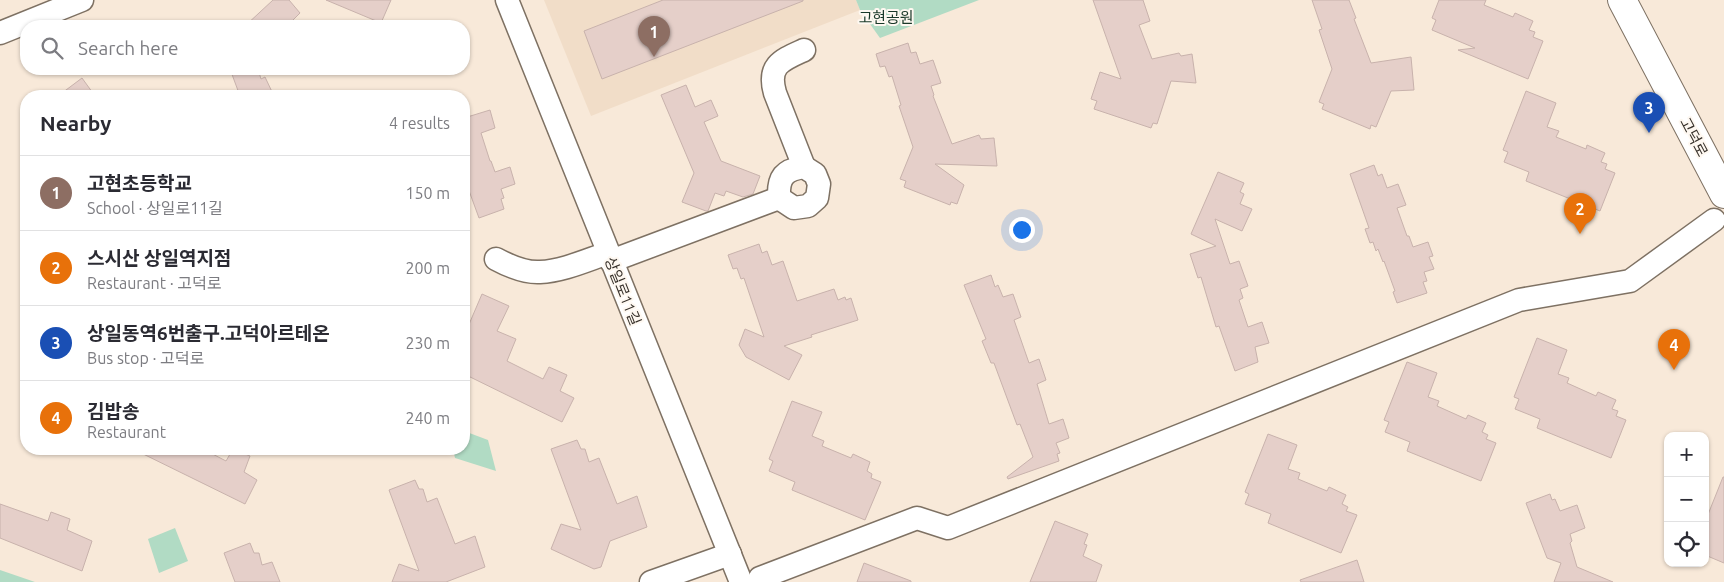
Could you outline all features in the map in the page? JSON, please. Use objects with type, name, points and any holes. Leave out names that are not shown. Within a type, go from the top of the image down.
[{"type":"main road","name":"고덕로","points":[[1622,0],[1724,194]]},
{"type":"street","points":[[32,20],[82,0]]},
{"type":"street","name":"상일로11길","points":[[507,0],[730,554],[751,580]]},
{"type":"street","points":[[0,33],[20,25]]},
{"type":"street","points":[[779,198],[794,208],[808,206],[817,198],[819,184],[814,174],[804,167],[774,93],[771,80],[774,71],[783,60],[804,50]]},
{"type":"street","points":[[779,198],[779,185],[783,177],[791,169],[804,167]]},
{"type":"street","points":[[496,259],[512,267],[540,272],[558,269],[610,257],[779,198]]},
{"type":"street","points":[[751,580],[917,518],[948,528],[1519,300],[1630,281],[1714,220]]},
{"type":"street","points":[[651,582],[730,554]]},
{"type":"shaded area","points":[[544,0],[856,0],[860,10],[591,116]]},
{"type":"green space","name":"고현공원","points":[[856,0],[979,0],[880,38],[860,10]]},
{"type":"green space","points":[[470,433],[488,440],[496,471],[455,458],[454,455],[470,455]]},
{"type":"green space","points":[[175,528],[188,561],[159,573],[148,539]]},
{"type":"green space","points":[[0,570],[35,582],[0,582]]},
{"type":"building","points":[[273,0],[289,0],[300,13],[293,20],[251,20]]},
{"type":"building","points":[[326,0],[391,0],[382,20],[374,20]]},
{"type":"building","points":[[663,0],[803,1],[602,79],[584,31]]},
{"type":"building","points":[[1093,0],[1143,0],[1150,21],[1139,25],[1152,59],[1179,53],[1181,56],[1192,54],[1196,83],[1171,81],[1157,124],[1153,123],[1151,128],[1094,109],[1097,101],[1091,99],[1100,72],[1121,79]]},
{"type":"building","points":[[1312,0],[1349,0],[1356,18],[1354,19],[1371,63],[1411,57],[1414,90],[1391,91],[1376,127],[1371,125],[1370,129],[1322,109],[1324,104],[1319,102],[1332,69],[1319,30],[1322,29]]},
{"type":"building","points":[[1439,0],[1486,0],[1484,5],[1513,17],[1515,13],[1533,21],[1529,30],[1535,32],[1533,37],[1543,41],[1528,79],[1458,50],[1475,48],[1432,30],[1436,20],[1432,18]]},
{"type":"building","points":[[908,43],[911,53],[916,52],[920,64],[933,60],[941,83],[931,86],[933,96],[952,144],[979,135],[981,139],[994,138],[997,166],[935,164],[964,185],[957,204],[951,202],[950,205],[904,187],[906,181],[900,179],[913,147],[899,106],[901,105],[892,76],[889,77],[885,66],[880,67],[876,54]]},
{"type":"building","points":[[232,75],[260,75],[261,79],[265,77],[271,90],[238,90]]},
{"type":"building","points":[[82,78],[91,90],[66,90]]},
{"type":"building","points":[[686,85],[695,107],[711,100],[718,116],[704,122],[721,161],[760,176],[753,194],[743,197],[726,191],[724,196],[715,193],[708,211],[682,202],[694,173],[661,95]]},
{"type":"building","points":[[1526,91],[1556,103],[1547,127],[1559,131],[1556,137],[1586,149],[1587,145],[1605,153],[1601,162],[1607,164],[1605,169],[1615,173],[1600,211],[1526,181],[1529,172],[1504,162],[1508,152],[1503,150]]},
{"type":"building","points":[[490,110],[495,128],[481,133],[490,161],[495,172],[510,167],[515,184],[501,189],[504,198],[501,199],[504,209],[479,218],[470,193],[470,116]]},
{"type":"building","points":[[1374,165],[1378,176],[1382,174],[1387,188],[1398,184],[1406,205],[1397,208],[1413,247],[1428,242],[1433,256],[1429,257],[1434,269],[1424,272],[1427,281],[1423,282],[1427,293],[1397,303],[1393,292],[1395,291],[1384,261],[1378,249],[1376,251],[1373,242],[1370,243],[1365,229],[1369,228],[1350,174]]},
{"type":"building","points":[[1218,172],[1244,183],[1240,192],[1244,194],[1240,204],[1252,209],[1242,231],[1215,219],[1230,264],[1239,261],[1248,286],[1240,289],[1243,298],[1239,300],[1248,327],[1262,322],[1269,343],[1255,347],[1258,362],[1235,371],[1219,326],[1216,327],[1201,277],[1198,278],[1190,254],[1216,246],[1191,234]]},
{"type":"building","points":[[759,244],[762,253],[767,251],[772,265],[783,261],[797,301],[834,289],[838,300],[845,297],[846,300],[851,298],[858,320],[784,346],[802,355],[789,380],[746,357],[739,345],[745,329],[764,337],[744,278],[741,279],[737,268],[733,269],[728,255]]},
{"type":"building","points":[[991,275],[995,287],[998,285],[1003,297],[1013,294],[1021,317],[1014,320],[1029,363],[1039,359],[1046,380],[1037,384],[1049,424],[1063,419],[1069,438],[1056,443],[1060,453],[1057,454],[1059,461],[1008,479],[1007,477],[1033,457],[1020,424],[1017,425],[994,363],[991,363],[982,341],[986,339],[964,285]]},
{"type":"building","points":[[482,294],[509,306],[497,331],[516,339],[507,361],[543,379],[549,367],[567,375],[560,391],[574,398],[562,422],[470,377],[470,322]]},
{"type":"building","points":[[1537,338],[1567,350],[1558,374],[1569,378],[1567,383],[1596,396],[1598,392],[1616,400],[1612,409],[1618,411],[1616,416],[1626,420],[1611,458],[1537,428],[1540,419],[1515,409],[1519,399],[1514,397]]},
{"type":"building","points":[[1407,362],[1437,373],[1428,397],[1439,401],[1437,406],[1466,419],[1468,415],[1486,423],[1482,432],[1488,435],[1486,439],[1496,443],[1481,481],[1407,451],[1410,442],[1385,432],[1389,422],[1384,420]]},
{"type":"building","points":[[792,401],[822,412],[812,436],[824,441],[822,446],[851,458],[853,454],[870,462],[867,471],[872,474],[871,478],[881,482],[865,520],[792,490],[795,482],[769,471],[773,461],[769,459]]},
{"type":"building","points":[[1268,434],[1297,445],[1288,469],[1300,473],[1298,479],[1327,491],[1329,487],[1346,495],[1342,504],[1348,507],[1346,511],[1357,515],[1341,553],[1268,523],[1271,514],[1245,504],[1249,494],[1245,492]]},
{"type":"building","points":[[577,440],[581,449],[585,449],[589,462],[599,458],[617,504],[637,496],[647,527],[610,541],[601,567],[594,569],[551,549],[561,524],[581,530],[551,449]]},
{"type":"building","points":[[145,455],[214,455],[226,461],[230,455],[250,456],[244,472],[257,480],[245,504]]},
{"type":"building","points":[[1724,477],[1724,563],[1709,557],[1709,512]]},
{"type":"building","points":[[415,480],[419,489],[423,489],[427,502],[437,498],[455,544],[475,536],[485,567],[446,582],[392,582],[399,564],[419,571],[389,490]]},
{"type":"building","points":[[1550,494],[1552,500],[1555,499],[1560,511],[1577,505],[1585,528],[1570,534],[1572,541],[1570,543],[1577,567],[1613,582],[1554,582],[1561,563],[1547,558],[1526,503]]},
{"type":"building","points":[[0,504],[48,521],[51,512],[70,519],[67,530],[92,541],[82,571],[0,538]]},
{"type":"building","points":[[1055,521],[1088,534],[1084,544],[1087,545],[1083,556],[1102,565],[1096,582],[1030,582]]},
{"type":"building","points":[[250,543],[254,553],[259,553],[262,565],[272,562],[280,582],[235,582],[224,553]]},
{"type":"building","points":[[1357,560],[1364,582],[1301,582],[1300,580]]},
{"type":"building","points":[[864,563],[911,581],[911,582],[857,582]]},
{"type":"place","name":"고현초등학교","points":[[654,57]]},
{"type":"place","name":"상일동역6번출구.고덕아르테온","points":[[1649,133]]},
{"type":"place","name":"스시산 상일역지점","points":[[1580,234]]},
{"type":"place","name":"김밥송","points":[[1674,370]]}]
